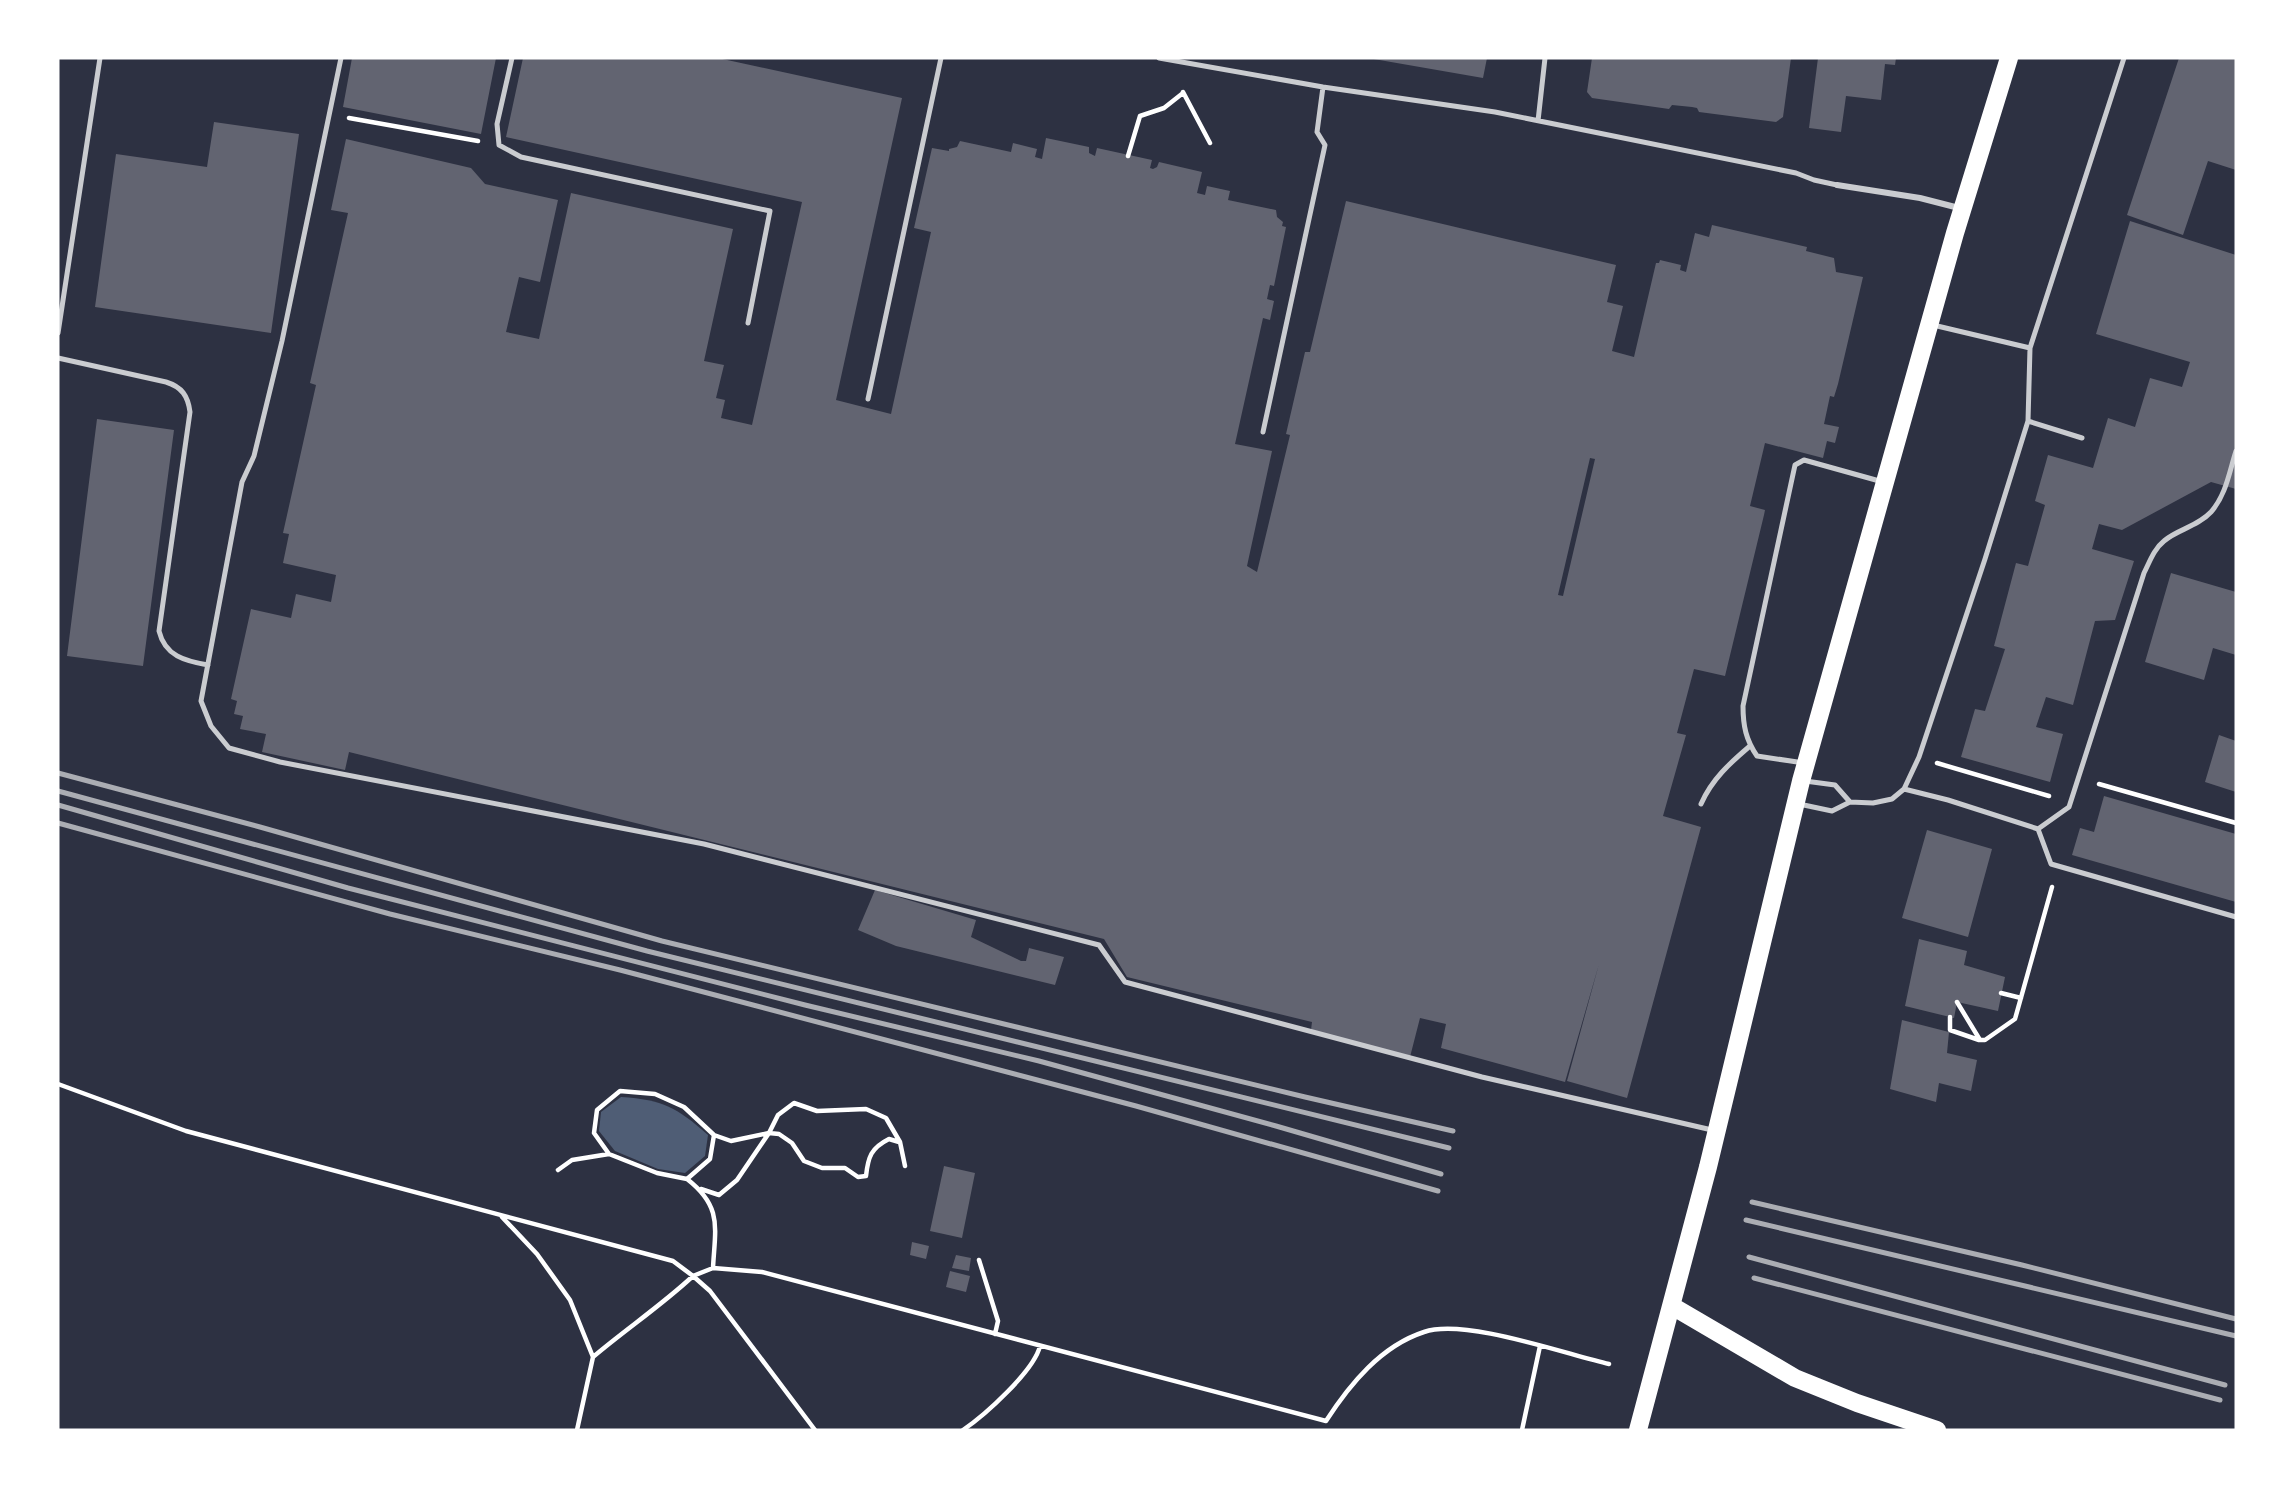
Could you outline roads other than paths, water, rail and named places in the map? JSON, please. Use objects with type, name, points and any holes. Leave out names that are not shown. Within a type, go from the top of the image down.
[{"type":"main road","points":[[1638,1430],[1708,1167],[1804,772],[1962,209],[2009,58]]},
{"type":"main road","points":[[1672,1306],[1796,1378],[1857,1404],[1937,1430]]},
{"type":"street","points":[[1837,184],[1920,198],[1962,209]]},
{"type":"lane","points":[[58,333],[100,58]]},
{"type":"lane","points":[[341,58],[279,353],[254,456],[242,482],[201,701],[211,726],[229,748],[293,764],[704,844],[1100,945],[1125,982],[1482,1077],[1717,1131]]},
{"type":"lane","points":[[512,58],[497,124],[499,145],[521,157],[771,211],[748,323]]},
{"type":"lane","points":[[868,399],[941,58]]},
{"type":"lane","points":[[1159,58],[1323,87],[1494,112],[1796,173],[1837,184]]},
{"type":"lane","points":[[1538,121],[1545,58]]},
{"type":"lane","points":[[1796,803],[1832,811],[1850,802],[1872,803],[1892,799],[1905,789],[1949,670],[2028,421],[2031,348],[2124,58]]},
{"type":"lane","points":[[1263,432],[1325,145],[1317,132],[1323,87]]},
{"type":"lane","points":[[1930,324],[2031,348]]},
{"type":"lane","points":[[58,358],[176,385],[188,398],[190,412],[159,631],[162,643],[170,652],[187,661],[208,666]]},
{"type":"lane","points":[[2028,421],[2082,438]]},
{"type":"lane","points":[[2038,829],[2069,807],[2144,573],[2155,550],[2166,538],[2195,526],[2211,512],[2224,493],[2236,452]]},
{"type":"lane","points":[[1850,802],[1835,785],[1757,756],[1743,727],[1743,706],[1795,465],[1804,460],[1886,483]]},
{"type":"lane","points":[[1701,804],[1709,787],[1724,768],[1750,746]]},
{"type":"lane","points":[[1905,789],[2038,829]]},
{"type":"lane","points":[[2038,829],[2051,864],[2236,917]]},
{"type":"water","points":[[621,1097],[648,1100],[678,1111],[708,1135],[705,1156],[685,1173],[658,1169],[615,1151],[599,1131],[601,1112]]},
{"type":"railway","points":[[58,773],[260,827],[662,941],[1453,1131]]},
{"type":"railway","points":[[58,791],[647,951],[1449,1148]]},
{"type":"railway","points":[[58,805],[348,888],[805,1005],[1039,1061],[1441,1174]]},
{"type":"railway","points":[[58,823],[390,914],[620,970],[1136,1106],[1438,1191]]},
{"type":"railway","points":[[1752,1202],[2022,1265],[2236,1319]]},
{"type":"railway","points":[[1746,1220],[2236,1336]]},
{"type":"railway","points":[[1749,1257],[2225,1385]]},
{"type":"railway","points":[[1754,1278],[2220,1400]]}]
